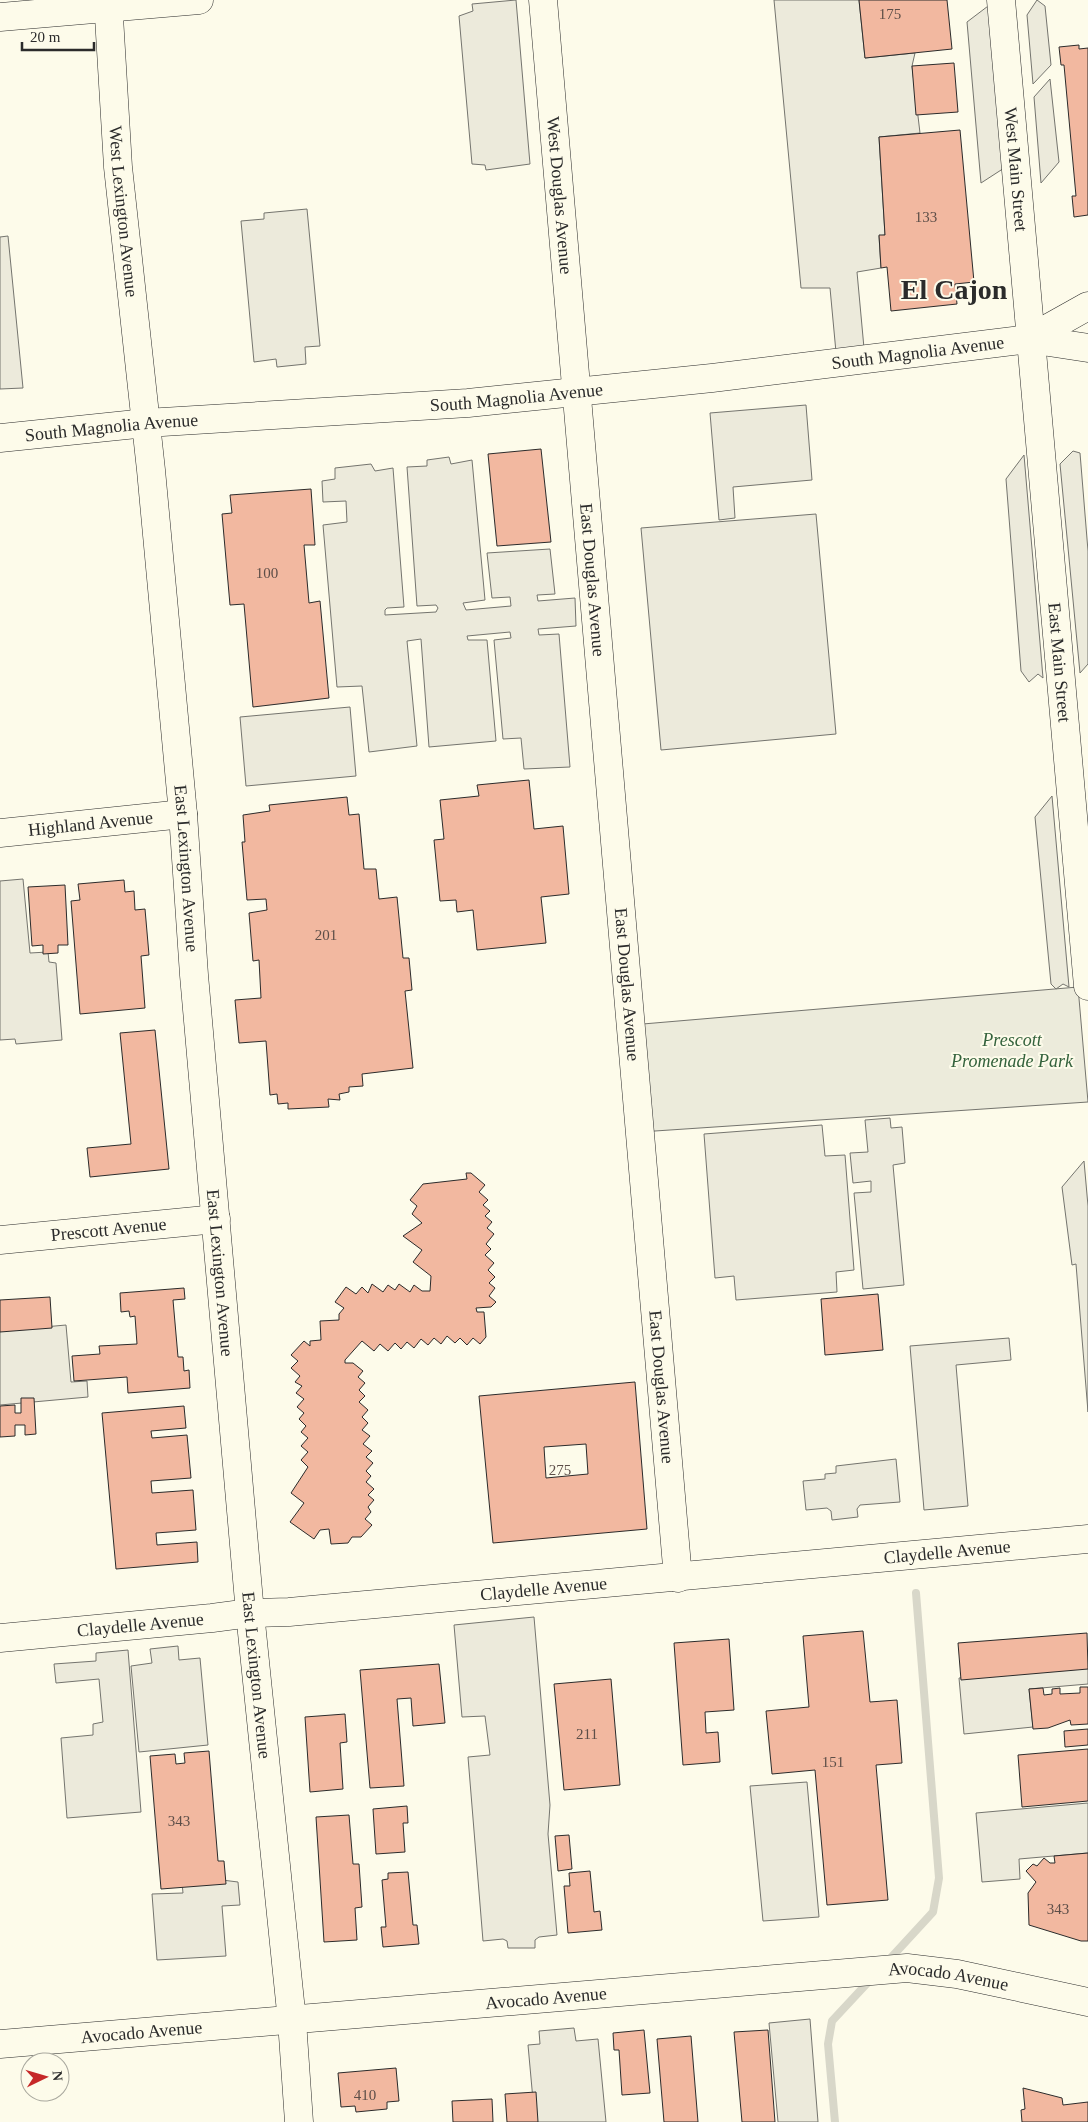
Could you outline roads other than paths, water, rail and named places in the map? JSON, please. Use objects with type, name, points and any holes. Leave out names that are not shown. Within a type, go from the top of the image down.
[{"type":"street","points":[[0,17],[108,4],[199,0]]},
{"type":"street","name":"West Douglas Avenue","points":[[543,0],[576,392]]},
{"type":"street","name":"West Main Street","points":[[1001,0],[1029,339]]},
{"type":"street","name":"West Lexington Avenue","points":[[108,4],[118,167],[146,423]]},
{"type":"street","points":[[1029,339],[1088,306]]},
{"type":"street","points":[[1029,339],[1088,348]]},
{"type":"street","name":"South Magnolia Avenue","points":[[0,438],[146,423],[462,403],[719,378],[1029,339]]},
{"type":"street","name":"East Main Street","points":[[1029,339],[1088,986]]},
{"type":"street","name":"East Douglas Avenue","points":[[576,392],[678,1578]]},
{"type":"street","name":"East Lexington Avenue","points":[[146,423],[183,814],[250,1613],[292,2021],[299,2122]]},
{"type":"street","name":"Highland Avenue","points":[[0,833],[183,814]]},
{"type":"street","name":"Prescott Avenue","points":[[0,1240],[216,1219]]},
{"type":"street","name":"Claydelle Avenue","points":[[0,1638],[250,1613],[288,1612],[678,1578],[1088,1539]]},
{"type":"street","name":"Avocado Avenue","points":[[0,2044],[907,1968],[957,1974],[1088,2002]]},
{"type":"waterway","points":[[887,1962],[933,1912],[939,1878],[916,1593]]},
{"type":"waterway","points":[[835,2122],[828,2044],[832,2021],[872,1978]]},
{"type":"district","name":"El Cajon","points":[[954,289]]},
{"type":"park label","name":"Prescott Promenade Park","points":[[1012,1050]]}]
